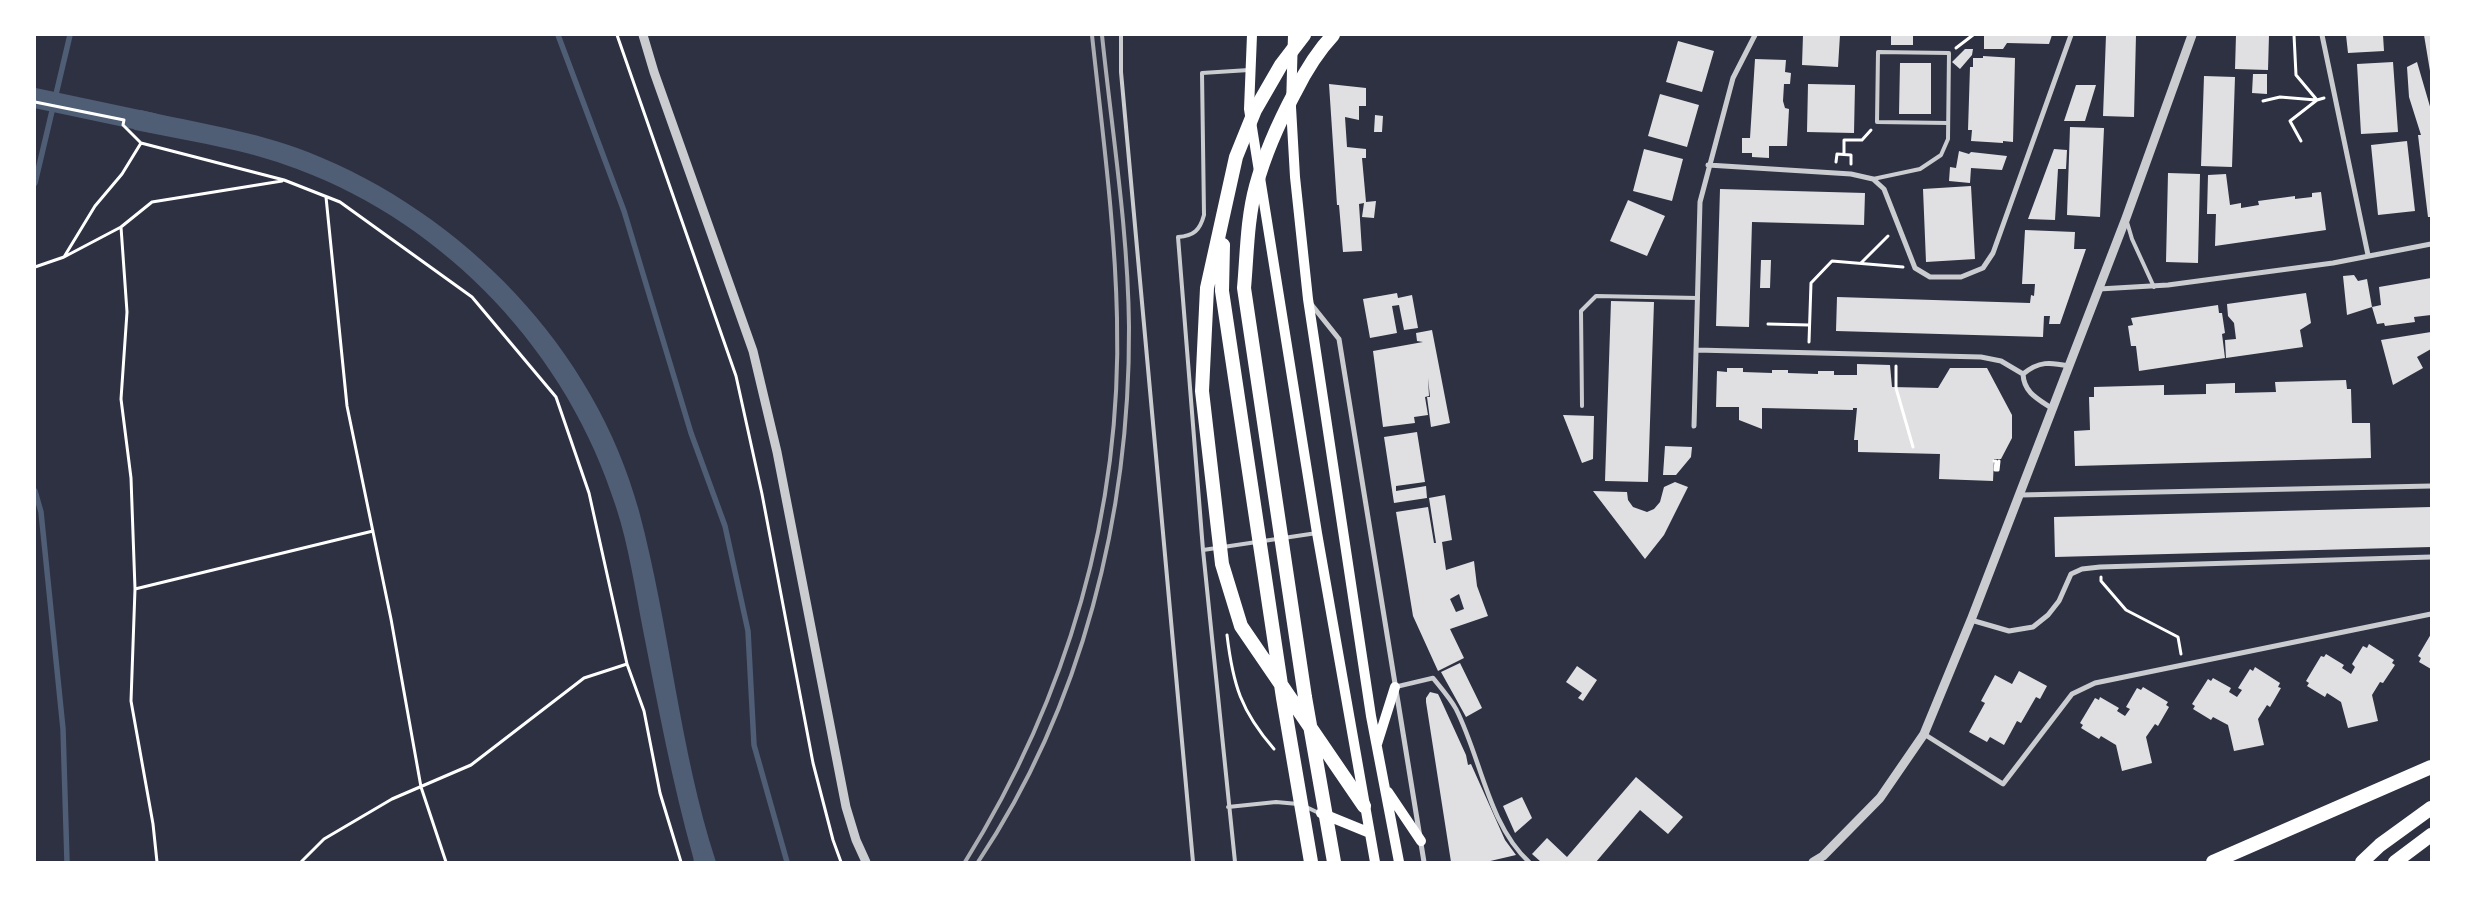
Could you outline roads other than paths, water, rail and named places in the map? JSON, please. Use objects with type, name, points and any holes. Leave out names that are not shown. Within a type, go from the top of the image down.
[{"type":"highway","points":[[1304,35],[1281,65],[1255,110],[1236,157],[1206,288],[1202,391],[1222,564],[1241,626],[1364,806]]},
{"type":"highway","points":[[1334,35],[1302,79],[1278,124],[1265,157],[1256,188],[1250,220],[1244,288],[1306,697],[1334,862]]},
{"type":"highway","points":[[1224,215],[1222,291],[1283,698],[1311,862]]},
{"type":"highway","points":[[2213,862],[2431,767]]},
{"type":"highway","points":[[2362,862],[2380,845],[2431,808]]},
{"type":"highway","points":[[2395,862],[2431,835]]},
{"type":"main road","points":[[1252,35],[1249,109],[1316,533],[1375,862]]},
{"type":"main road","points":[[1294,35],[1292,125],[1295,177],[1308,299],[1350,588],[1376,745],[1399,862]]},
{"type":"main road","points":[[1376,745],[1395,687]]},
{"type":"main road","points":[[1385,787],[1421,841]]},
{"type":"main road","points":[[1320,813],[1370,832]]},
{"type":"street","points":[[643,35],[654,72],[754,351],[777,452],[846,806],[856,840],[866,862]]},
{"type":"street","points":[[1694,426],[1700,202],[1708,165],[1733,78],[1756,35]]},
{"type":"street","points":[[1708,165],[1850,174],[1873,179],[1884,189],[1915,268],[1930,277],[1960,277],[1983,268],[1993,253],[2071,35]]},
{"type":"street","points":[[1814,862],[1823,856],[1880,798],[1924,734],[1971,620],[2053,409],[2126,218],[2192,35]]},
{"type":"street","points":[[2322,35],[2368,255]]},
{"type":"street","points":[[2099,289],[2154,287],[2333,263],[2431,244]]},
{"type":"street","points":[[1308,299],[1339,339],[1424,862]]},
{"type":"street","points":[[1696,350],[1981,357],[2001,361],[2023,374]]},
{"type":"street","points":[[2023,374],[2034,364],[2051,362],[2069,366]]},
{"type":"street","points":[[2023,374],[2024,385],[2032,396],[2053,409]]},
{"type":"street","points":[[2020,495],[2431,486]]},
{"type":"street","points":[[1971,620],[2009,632],[2032,627],[2048,615],[2060,601],[2071,574],[2082,569],[2431,556]]},
{"type":"street","points":[[1924,734],[2003,784],[2072,694],[2095,682],[2431,614]]},
{"type":"street","points":[[1395,687],[1432,678],[1444,692],[1456,709],[1500,820],[1517,851],[1529,862]]},
{"type":"lane","points":[[1121,35],[1123,92],[1193,862]]},
{"type":"lane","points":[[1873,179],[1920,169],[1941,155],[1948,139],[1950,53],[1878,52],[1877,122],[1948,123]]},
{"type":"lane","points":[[1235,862],[1203,550],[1178,237],[1188,236],[1200,228],[1204,215],[1202,73],[1250,70]]},
{"type":"lane","points":[[2126,218],[2132,239],[2154,287]]},
{"type":"lane","points":[[1582,406],[1581,311],[1596,296],[1698,298]]},
{"type":"lane","points":[[1203,550],[1316,533]]},
{"type":"lane","points":[[1228,807],[1276,802],[1296,803],[1320,813],[1328,862]]},
{"type":"water","points":[[141,110],[267,138],[308,152],[365,178],[419,211],[469,249],[515,293],[556,342],[591,395],[619,451],[639,511],[659,599],[693,775],[703,819],[716,862],[694,862],[678,801],[628,553],[616,507],[595,451],[567,397],[534,347],[495,301],[451,260],[403,224],[352,193],[297,169],[257,156],[135,130],[126,123],[128,112]]},
{"type":"waterway","points":[[35,183],[70,35]]},
{"type":"waterway","points":[[558,35],[624,211],[691,433],[725,526],[748,631],[754,745],[787,862]]},
{"type":"waterway","points":[[35,98],[153,123]]},
{"type":"waterway","points":[[35,491],[41,512],[63,729],[67,862]]},
{"type":"railway","points":[[965,862],[1001,799],[1032,735],[1059,669],[1081,601],[1098,532],[1110,462],[1116,390],[1116,283],[1108,176],[1092,35]]},
{"type":"railway","points":[[978,862],[1014,802],[1046,739],[1072,673],[1093,606],[1109,537],[1120,468],[1127,397],[1128,290],[1123,217],[1102,35]]}]
